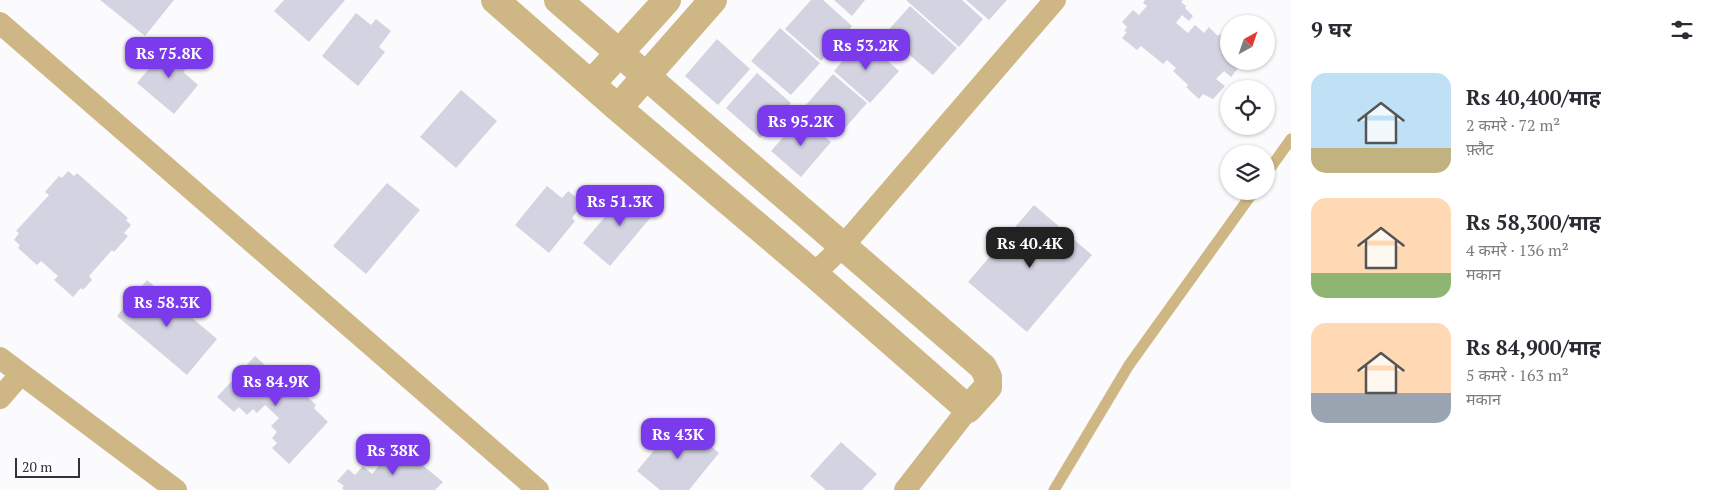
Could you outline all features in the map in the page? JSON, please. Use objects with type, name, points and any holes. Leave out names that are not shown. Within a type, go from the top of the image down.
[{"type":"street","points":[[495,0],[968,409]]},
{"type":"street","points":[[558,0],[983,367],[988,377],[988,387],[968,409],[904,490]]},
{"type":"street","points":[[591,84],[667,0]]},
{"type":"street","points":[[618,108],[713,0]]},
{"type":"street","points":[[814,274],[843,246],[1055,0]]},
{"type":"street","points":[[0,23],[538,490]]},
{"type":"street","points":[[0,358],[176,490]]},
{"type":"street","points":[[0,398],[21,374]]},
{"type":"lane","points":[[1275,161],[1291,139]]},
{"type":"lane","points":[[1054,490],[1129,365],[1248,200]]},
{"type":"building","points":[[100,0],[174,0],[145,36]]},
{"type":"building","points":[[284,0],[345,0],[309,42],[274,11]]},
{"type":"building","points":[[811,0],[823,0],[852,26],[821,61],[785,29]]},
{"type":"building","points":[[834,0],[865,0],[852,16]]},
{"type":"building","points":[[906,0],[962,0],[983,19],[959,47]]},
{"type":"building","points":[[966,0],[1007,0],[989,20]]},
{"type":"building","points":[[1145,0],[1183,0],[1181,2],[1193,16],[1189,21],[1182,15],[1176,23],[1188,33],[1195,25],[1204,33],[1209,27],[1218,36],[1220,34],[1220,70],[1237,70],[1231,77],[1224,71],[1216,79],[1220,82],[1220,91],[1213,99],[1203,94],[1199,99],[1186,87],[1188,85],[1173,71],[1176,68],[1167,60],[1163,64],[1141,46],[1137,50],[1122,38],[1127,32],[1124,31],[1127,27],[1122,22],[1133,10],[1139,15],[1147,6],[1143,3]]},
{"type":"building","points":[[910,6],[957,48],[933,75],[885,34]]},
{"type":"building","points":[[356,13],[371,25],[376,19],[391,31],[379,47],[385,52],[358,86],[322,56]]},
{"type":"building","points":[[780,28],[820,63],[791,95],[751,61]]},
{"type":"building","points":[[862,38],[899,71],[870,103],[834,71]]},
{"type":"building","points":[[717,39],[750,69],[718,105],[685,76]]},
{"type":"building","points":[[171,42],[193,60],[183,72],[198,85],[174,114],[137,83]]},
{"type":"building","points":[[757,73],[791,103],[760,138],[726,108]]},
{"type":"building","points":[[833,74],[867,103],[838,136],[805,106]]},
{"type":"building","points":[[461,90],[497,121],[456,168],[420,137]]},
{"type":"building","points":[[801,117],[831,142],[801,177],[771,151]]},
{"type":"building","points":[[68,171],[74,176],[77,173],[128,218],[126,220],[131,225],[124,233],[128,236],[114,252],[112,250],[89,276],[92,280],[83,290],[81,288],[73,297],[54,280],[58,276],[41,261],[37,265],[18,248],[20,245],[14,240],[19,233],[16,231],[49,195],[45,192],[59,176],[62,178]]},
{"type":"building","points":[[387,183],[420,210],[366,274],[333,246]]},
{"type":"building","points":[[547,186],[562,198],[568,191],[584,203],[572,218],[575,221],[549,253],[515,225]]},
{"type":"building","points":[[629,188],[656,211],[610,266],[583,243]]},
{"type":"building","points":[[1034,205],[1092,255],[1027,332],[968,282]]},
{"type":"building","points":[[147,280],[217,339],[187,375],[117,316]]},
{"type":"building","points":[[255,356],[280,379],[284,375],[316,405],[314,408],[328,422],[289,464],[272,448],[277,443],[272,438],[277,432],[271,426],[279,418],[265,405],[257,413],[253,409],[247,415],[239,407],[234,412],[217,397]]},
{"type":"building","points":[[679,420],[719,453],[689,490],[660,490],[637,471]]},
{"type":"building","points":[[841,442],[877,474],[862,490],[826,490],[810,476]]},
{"type":"building","points":[[403,449],[443,482],[435,490],[344,490],[342,488],[344,486],[337,481],[348,469],[355,475],[363,466],[372,474],[389,454],[395,459]]}]
